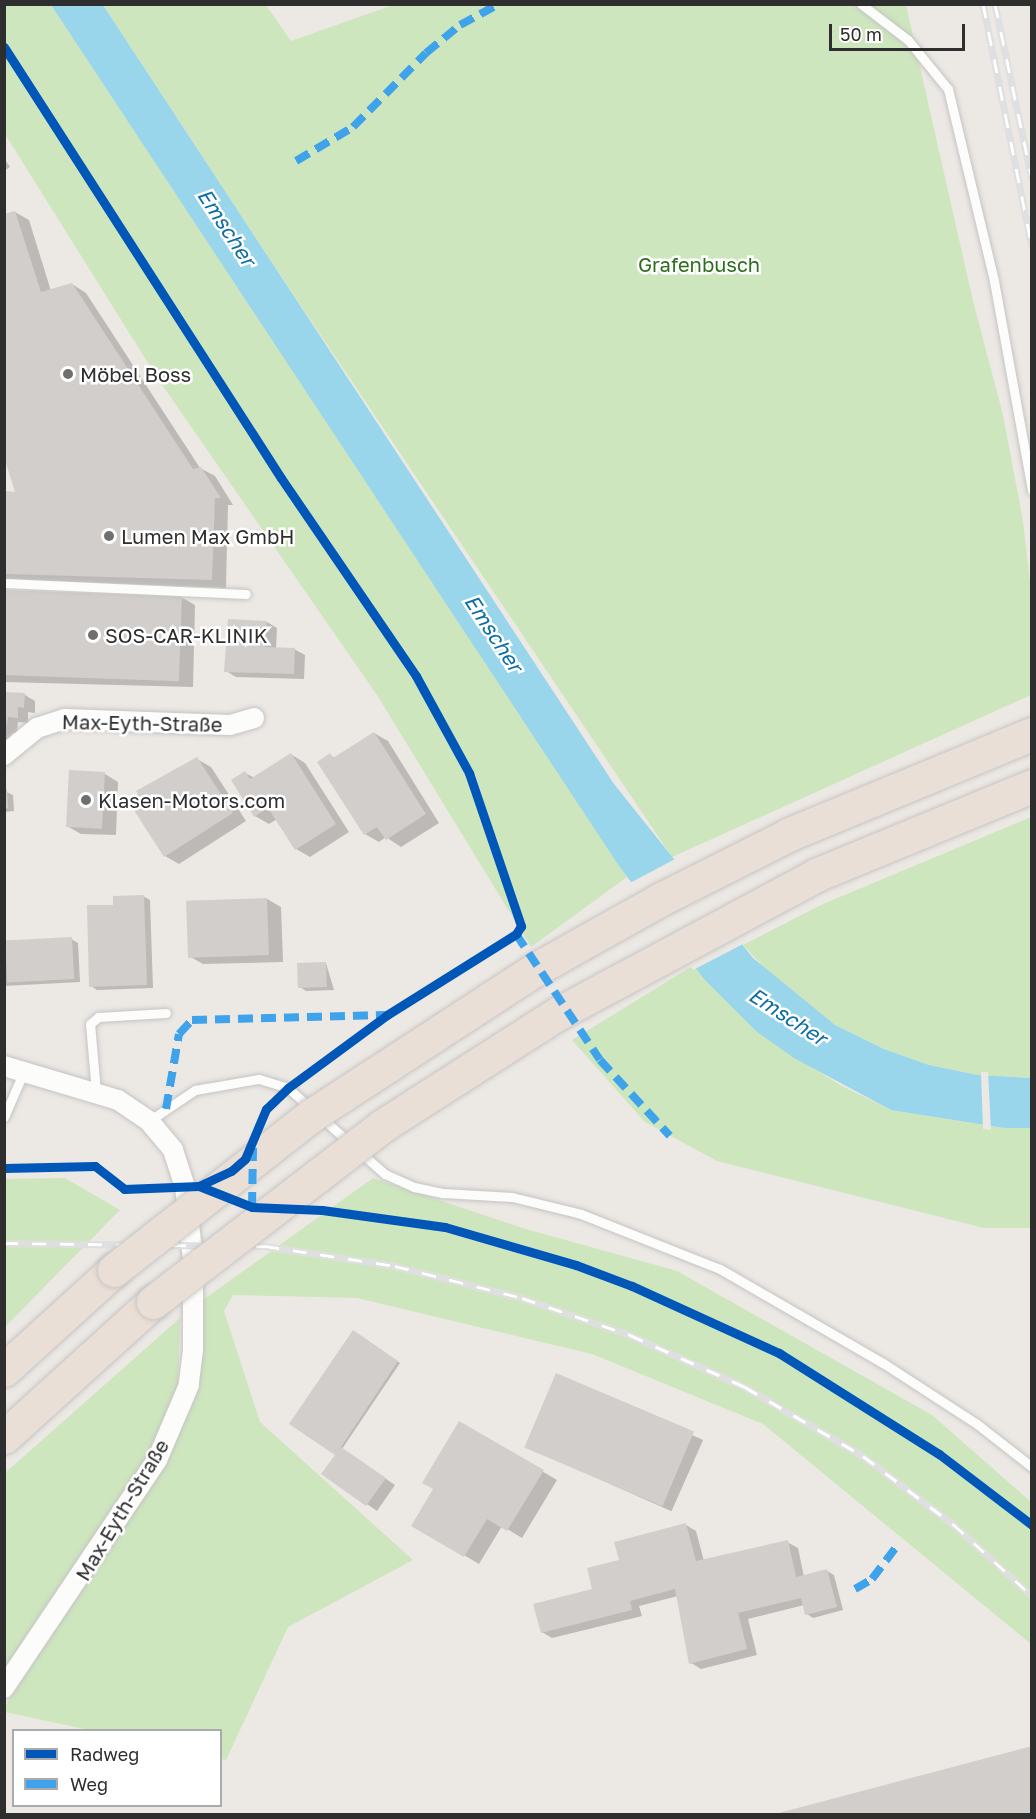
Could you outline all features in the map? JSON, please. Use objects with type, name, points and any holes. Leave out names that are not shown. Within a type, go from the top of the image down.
[{"type":"highway","points":[[4,1370],[114,1270],[312,1115],[417,1043],[536,969],[661,899],[790,834],[1032,734]]},
{"type":"highway","points":[[4,1437],[153,1302],[382,1126],[559,1013],[816,875],[1032,786]]},
{"type":"street","name":"Max-Eyth-Straße","points":[[4,755],[38,729],[65,719],[230,725],[254,718]]},
{"type":"street","name":"Max-Eyth-Straße","points":[[4,1066],[118,1100],[149,1120],[173,1150],[185,1187],[193,1259],[189,1385],[157,1460],[4,1688]]},
{"type":"lane","points":[[861,4],[908,40],[948,89],[994,281],[1032,490]]},
{"type":"lane","points":[[4,583],[246,594]]},
{"type":"lane","points":[[96,1092],[90,1024],[98,1017],[166,1013]]},
{"type":"lane","points":[[4,1117],[24,1071]]},
{"type":"lane","points":[[149,1120],[195,1090],[259,1079],[288,1088],[385,1174],[414,1187],[443,1193],[512,1197],[581,1214],[720,1269],[893,1369],[977,1424],[1032,1467]]},
{"type":"green space","points":[[5,5],[51,5],[627,877],[531,947],[377,695],[158,379],[5,134]]},
{"type":"green space","name":"Grafenbusch","points":[[103,5],[266,5],[291,41],[393,5],[906,5],[973,301],[1003,415],[1023,521],[1032,599],[1031,695],[672,857],[289,288]]},
{"type":"green space","points":[[1031,817],[1031,1078],[978,1075],[929,1065],[884,1049],[835,1025],[780,984],[743,945],[823,904]]},
{"type":"green space","points":[[694,965],[757,1032],[840,1085],[891,1110],[1004,1128],[1031,1128],[1031,1228],[984,1228],[717,1161],[645,1122],[572,1040]]},
{"type":"green space","points":[[65,1178],[120,1210],[5,1327],[5,1179]]},
{"type":"green space","points":[[373,1178],[526,1229],[677,1271],[932,1415],[1031,1502],[1031,1644],[763,1424],[592,1354],[357,1298],[233,1295],[224,1311],[260,1422],[413,1560],[288,1627],[226,1760],[222,1759],[222,1729],[84,1729],[5,1712],[5,1706],[165,1460],[198,1386],[203,1300]]},
{"type":"green space","points":[[180,1318],[178,1384],[156,1445],[5,1670],[5,1473]]},
{"type":"water","name":"Emscher","points":[[51,5],[103,5],[614,784],[753,958],[835,1025],[884,1049],[929,1065],[978,1075],[1031,1078],[1031,1128],[1004,1128],[891,1110],[794,1058],[757,1032],[704,979],[619,866]]},
{"type":"pier","points":[[677,858],[745,943],[693,970],[628,884]]},
{"type":"pier","points":[[981,1072],[988,1072],[991,1130],[983,1129]]},
{"type":"building","name":"Möbel Boss","points":[[15,211],[41,292],[72,283],[193,469],[201,467],[221,498],[215,498],[212,580],[4,574],[4,491],[15,492],[4,457],[4,214]]},
{"type":"building","name":"SOS-CAR-KLINIK","points":[[5,590],[182,596],[179,681],[4,675]]},
{"type":"building","points":[[228,619],[267,621],[265,647],[295,648],[294,674],[224,672]]},
{"type":"building","points":[[4,692],[25,693],[24,708],[18,707],[18,718],[8,717],[7,728]]},
{"type":"building","points":[[374,732],[426,814],[386,840],[377,827],[364,835],[317,762],[330,753],[333,758]]},
{"type":"building","points":[[291,753],[336,824],[295,850],[268,808],[254,817],[231,780],[245,771],[250,779]]},
{"type":"building","points":[[197,757],[233,813],[164,857],[128,801],[138,794],[136,791]]},
{"type":"building","name":"Klasen-Motors.com","points":[[69,770],[105,772],[102,829],[66,827]]},
{"type":"building","points":[[4,789],[7,789],[8,808],[4,809]]},
{"type":"building","points":[[144,895],[147,985],[89,987],[87,905],[113,905],[113,896]]},
{"type":"building","points":[[267,898],[269,955],[188,958],[186,901]]},
{"type":"building","points":[[72,937],[74,979],[7,982],[5,941]]},
{"type":"building","points":[[326,962],[327,987],[298,988],[297,963]]},
{"type":"building","points":[[353,1330],[398,1361],[341,1447],[386,1478],[366,1506],[321,1474],[335,1455],[289,1424]]},
{"type":"building","points":[[556,1373],[694,1432],[662,1506],[524,1448]]},
{"type":"building","points":[[459,1421],[544,1470],[507,1531],[487,1519],[464,1557],[411,1526],[433,1489],[422,1483]]},
{"type":"building","points":[[686,1523],[696,1561],[788,1540],[796,1577],[827,1569],[837,1607],[805,1615],[801,1598],[738,1613],[747,1649],[689,1664],[675,1589],[630,1601],[632,1610],[541,1633],[533,1604],[592,1589],[587,1568],[619,1560],[614,1542]]},
{"type":"building","points":[[1032,1746],[1032,1814],[775,1814]]},
{"type":"railway","points":[[983,4],[1032,246]]},
{"type":"railway","points":[[995,4],[1032,180]]},
{"type":"railway","points":[[4,1243],[265,1246],[395,1266],[522,1298],[630,1335],[745,1387],[863,1456],[953,1524],[1032,1596]]},
{"type":"marked path","points":[[296,161],[353,127],[426,53],[460,25],[499,4]]},
{"type":"marked path","points":[[516,934],[600,1060],[670,1136]]},
{"type":"marked path","points":[[166,1109],[179,1034],[192,1020],[385,1015]]},
{"type":"marked path","points":[[248,1206],[252,1207],[253,1148]]},
{"type":"marked path","points":[[855,1589],[872,1579],[896,1547]]},
{"type":"cycle path","points":[[4,47],[281,478],[416,676],[469,773],[521,926],[516,934],[387,1015],[288,1088],[266,1109],[245,1159],[231,1171],[199,1186]]},
{"type":"cycle path","points":[[4,1168],[95,1166],[124,1189],[199,1186],[252,1207],[322,1210],[445,1227],[576,1265],[632,1286],[779,1353],[939,1454],[1032,1525]]},
{"type":"place","name":"Möbel Boss","points":[[68,374]]},
{"type":"place","name":"Lumen Max GmbH","points":[[109,536]]},
{"type":"place","name":"SOS-CAR-KLINIK","points":[[93,635]]},
{"type":"place","name":"Klasen-Motors.com","points":[[86,800]]}]
